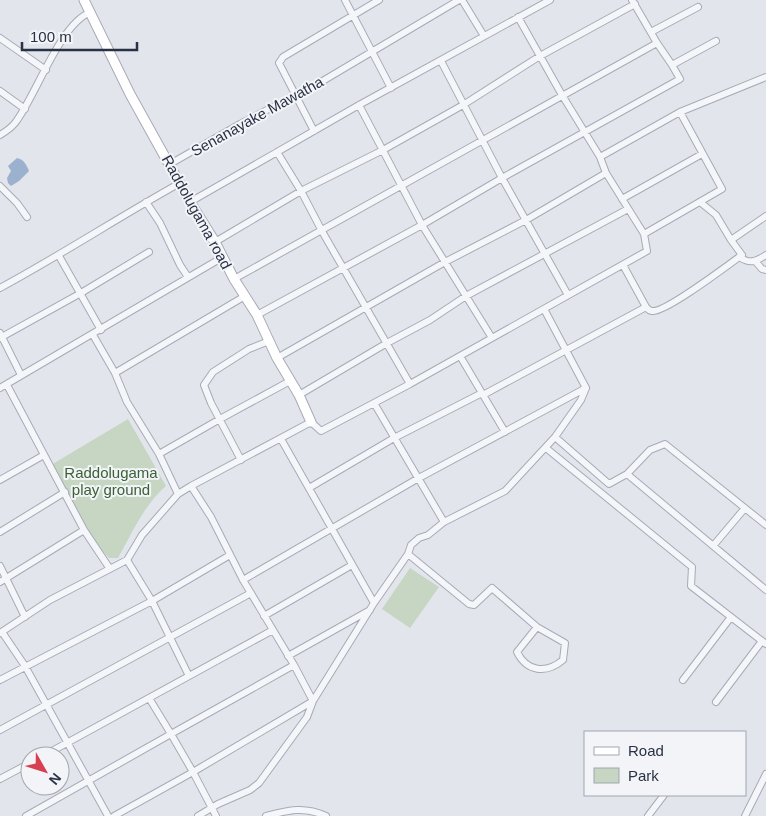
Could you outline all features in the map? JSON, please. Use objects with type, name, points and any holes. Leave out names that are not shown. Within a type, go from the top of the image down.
[{"type":"street","name":"Raddolugama road","points":[[84,0],[130,94],[190,202],[215,242],[234,279],[246,296],[277,358],[299,395],[311,422]]},
{"type":"street","points":[[345,0],[391,88]]},
{"type":"street","points":[[314,132],[294,96],[279,63],[283,57],[379,0]]},
{"type":"street","points":[[461,0],[484,36]]},
{"type":"street","name":"Senanayake Mawatha","points":[[170,164],[345,68],[372,50],[461,0]]},
{"type":"street","points":[[190,202],[359,105],[550,0]]},
{"type":"street","points":[[215,242],[301,191],[383,150],[463,105],[540,56],[633,2],[680,79],[502,178],[422,226],[257,316]]},
{"type":"street","points":[[651,32],[698,7]]},
{"type":"street","points":[[0,136],[14,125],[25,109],[62,40],[82,15],[90,12]]},
{"type":"street","points":[[108,816],[25,666],[1,633],[50,600],[127,560],[142,535],[178,494],[191,486],[311,422],[321,431],[410,384],[646,251],[644,234],[606,173],[600,157],[562,96],[518,17]]},
{"type":"street","points":[[0,38],[46,70]]},
{"type":"street","points":[[672,65],[716,40]]},
{"type":"street","points":[[234,279],[657,43]]},
{"type":"street","points":[[441,61],[502,178],[568,296]]},
{"type":"street","points":[[600,157],[680,112],[766,77]]},
{"type":"street","points":[[0,91],[25,109]]},
{"type":"street","points":[[359,105],[422,226],[492,338]]},
{"type":"street","points":[[644,234],[722,189],[680,112]]},
{"type":"street","points":[[277,152],[410,384]]},
{"type":"street","points":[[622,200],[702,154]]},
{"type":"street","points":[[277,358],[445,262],[526,220],[606,173]]},
{"type":"street","points":[[0,288],[58,256],[92,233],[180,183]]},
{"type":"street","points":[[0,186],[18,203],[28,217]]},
{"type":"street","points":[[146,202],[160,223],[180,265],[188,277]]},
{"type":"street","points":[[623,265],[646,307],[649,311],[654,312],[669,305],[714,276],[742,255],[716,215],[700,202]]},
{"type":"street","points":[[299,395],[430,320],[466,296],[628,209]]},
{"type":"street","points":[[732,240],[766,216]]},
{"type":"street","points":[[21,375],[1,336],[81,293],[149,252]]},
{"type":"street","points":[[739,257],[747,262],[756,262],[766,255]]},
{"type":"street","points":[[58,256],[101,330]]},
{"type":"street","points":[[0,388],[223,257]]},
{"type":"street","points":[[756,262],[762,269],[766,270]]},
{"type":"street","points":[[115,373],[246,296]]},
{"type":"street","points":[[309,488],[394,438],[483,394],[646,307]]},
{"type":"street","points":[[544,309],[586,388]]},
{"type":"street","points":[[93,335],[115,373],[127,402],[159,454],[178,494]]},
{"type":"street","points":[[241,460],[211,403],[204,385],[213,372],[249,349],[269,341]]},
{"type":"street","points":[[460,356],[505,432]]},
{"type":"street","points":[[159,454],[220,418],[290,381]]},
{"type":"street","points":[[7,385],[84,530],[110,569]]},
{"type":"street","points":[[243,580],[418,479],[586,388]]},
{"type":"street","points":[[198,816],[250,790],[259,783],[307,717],[313,701],[372,606],[408,554],[411,545],[419,538],[428,535],[444,522],[505,491],[555,437],[581,400],[586,388]]},
{"type":"street","points":[[374,403],[444,522]]},
{"type":"street","points":[[555,437],[608,484],[627,474],[650,450],[665,444],[766,525]]},
{"type":"street","points":[[281,439],[352,565],[372,606]]},
{"type":"street","points":[[546,448],[692,568],[691,586],[764,642],[716,702]]},
{"type":"street","points":[[0,480],[44,455]]},
{"type":"street","points":[[627,474],[766,590]]},
{"type":"street","points":[[191,486],[313,701]]},
{"type":"street","points":[[0,532],[65,492]]},
{"type":"street","points":[[713,546],[745,508]]},
{"type":"street","points":[[0,582],[84,530]]},
{"type":"street","points":[[408,554],[469,604],[474,605],[492,588],[537,627],[565,643],[563,660],[554,667],[533,669],[521,661],[517,652],[537,627]]},
{"type":"street","points":[[0,680],[152,601],[230,555]]},
{"type":"street","points":[[127,560],[152,601],[189,676]]},
{"type":"street","points":[[264,616],[352,565]]},
{"type":"street","points":[[0,566],[25,617]]},
{"type":"street","points":[[0,730],[251,593]]},
{"type":"street","points":[[288,656],[372,606]]},
{"type":"street","points":[[683,680],[731,617]]},
{"type":"street","points":[[61,746],[273,630]]},
{"type":"street","points":[[26,816],[294,666]]},
{"type":"street","points":[[149,698],[193,772],[216,816]]},
{"type":"street","points":[[114,816],[313,701]]},
{"type":"street","points":[[0,780],[20,769]]},
{"type":"street","points":[[745,816],[766,774]]},
{"type":"street","points":[[648,816],[663,796]]},
{"type":"street","points":[[266,816],[292,809],[314,811],[326,816]]},
{"type":"green space","name":"Raddolugama play ground","points":[[128,419],[166,486],[145,511],[118,558],[109,558],[97,545],[51,465]]},
{"type":"green space","points":[[410,568],[439,587],[410,628],[382,609]]},
{"type":"water","points":[[17,158],[23,161],[29,171],[11,186],[7,178],[11,171],[8,166]]}]
